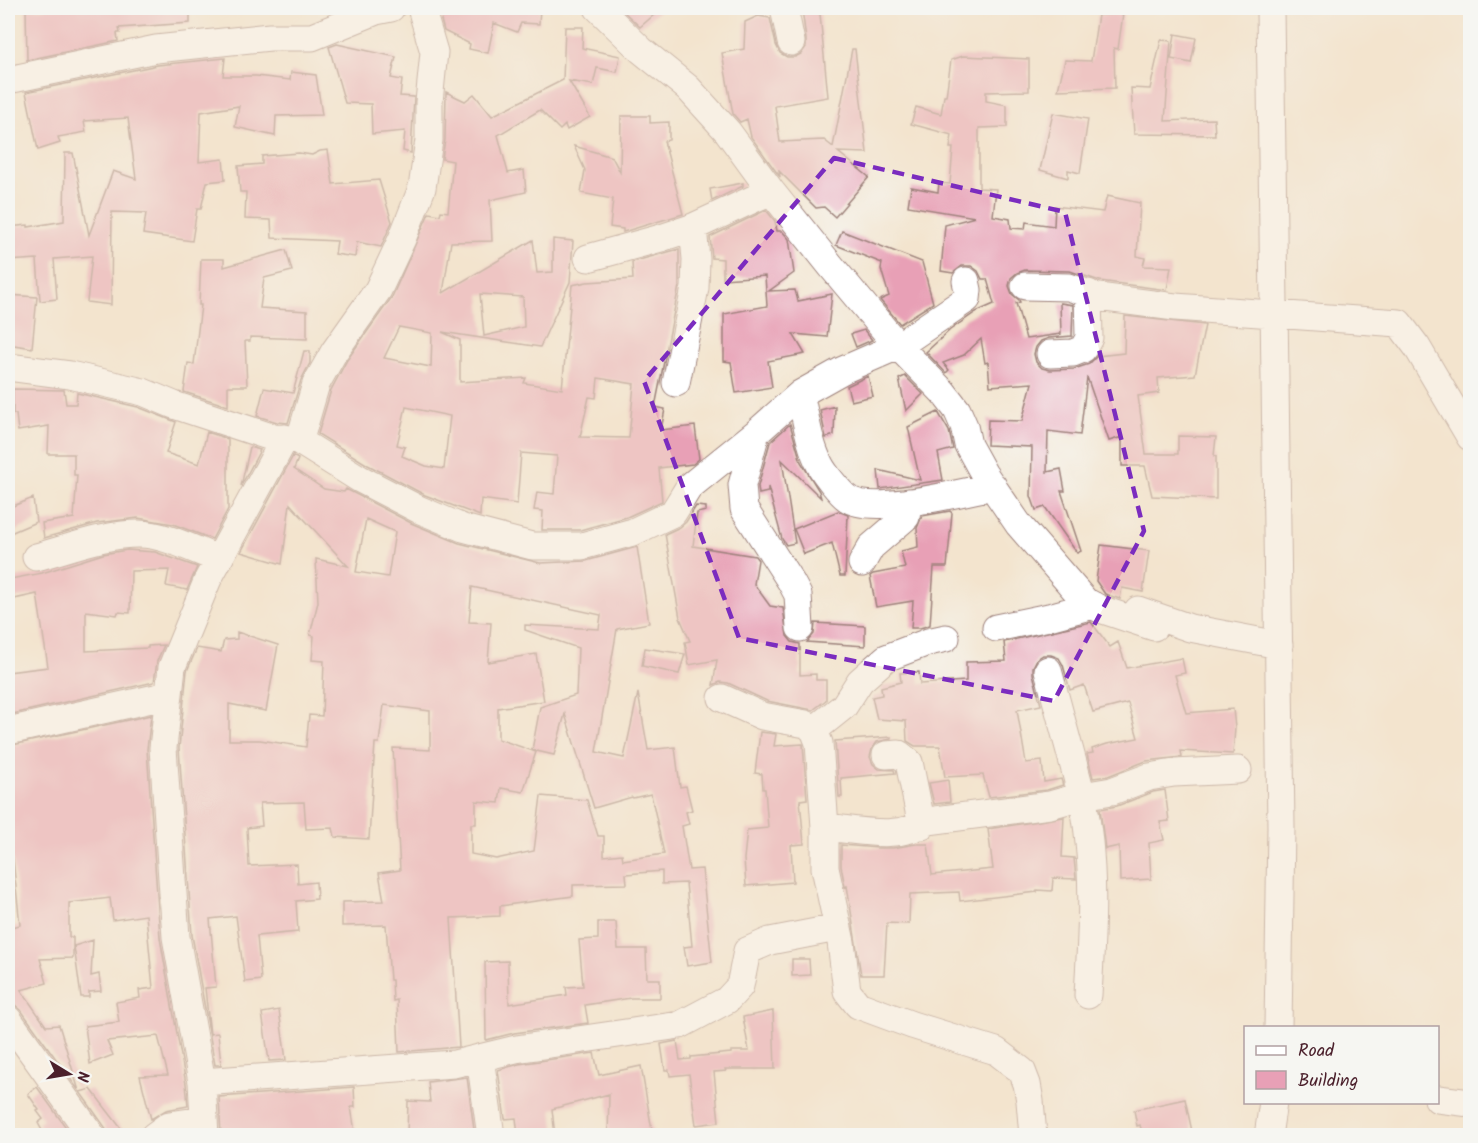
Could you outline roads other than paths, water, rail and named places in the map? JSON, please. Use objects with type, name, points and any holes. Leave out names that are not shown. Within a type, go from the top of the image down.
[{"type":"street","points":[[8,80],[156,49],[270,37],[312,37],[376,11],[391,8]]},
{"type":"street","points":[[8,367],[70,375],[143,392],[174,405],[274,438],[300,439],[316,384],[334,352],[378,290],[422,188],[429,140],[429,102],[434,52],[422,8]]},
{"type":"street","points":[[597,8],[640,50],[688,88],[728,132],[771,191],[898,346],[943,392],[957,410],[964,426],[968,446],[1019,525],[1085,601],[1154,627]]},
{"type":"street","points":[[784,8],[791,42]]},
{"type":"street","points":[[1270,8],[1281,827],[1278,1026]]},
{"type":"street","points":[[588,258],[693,227],[771,191]]},
{"type":"street","points":[[676,383],[695,288],[696,259],[693,227]]},
{"type":"street","points":[[290,439],[418,509],[463,528],[532,546],[582,546],[633,532],[673,513],[689,487],[800,394],[843,370],[898,346],[967,299],[966,281]]},
{"type":"street","points":[[1026,286],[1069,287],[1098,297],[1175,307],[1399,323],[1417,347],[1470,436]]},
{"type":"street","points":[[1050,354],[1073,353],[1083,349],[1089,338],[1088,293]]},
{"type":"street","points":[[800,394],[813,447],[821,467],[848,498],[867,504],[895,504],[993,486]]},
{"type":"street","points":[[756,433],[742,485],[744,509],[798,595],[800,628]]},
{"type":"street","points":[[154,1136],[170,1125],[205,1128],[202,1082],[176,938],[163,748],[171,667],[208,579],[290,439]]},
{"type":"street","points":[[862,563],[871,547],[906,517],[908,502]]},
{"type":"street","points":[[36,557],[100,539],[141,534],[176,542],[218,560]]},
{"type":"street","points":[[996,628],[1093,605]]},
{"type":"street","points":[[1126,605],[1190,628],[1279,645]]},
{"type":"street","points":[[814,730],[844,706],[860,681],[886,658],[928,642],[946,638]]},
{"type":"street","points":[[1048,670],[1087,821],[1092,882],[1088,995]]},
{"type":"street","points":[[8,730],[169,695]]},
{"type":"street","points":[[722,699],[762,716],[806,724],[814,730],[819,742],[825,827],[825,868],[847,992],[858,1005],[912,1025],[996,1051],[1022,1071],[1027,1084],[1034,1136]]},
{"type":"street","points":[[885,755],[899,754],[909,762],[922,826]]},
{"type":"street","points":[[825,827],[902,833],[922,826],[928,821],[1050,805],[1112,791],[1149,777],[1174,772],[1238,770]]},
{"type":"street","points":[[202,1082],[454,1064],[549,1044],[680,1025],[727,1000],[740,986],[747,951],[770,941],[837,928]]},
{"type":"street","points":[[8,1019],[92,1136]]},
{"type":"street","points":[[480,1058],[491,1136]]},
{"type":"street","points":[[1439,1099],[1470,1103]]},
{"type":"street","points":[[1268,1136],[1273,1104]]}]
